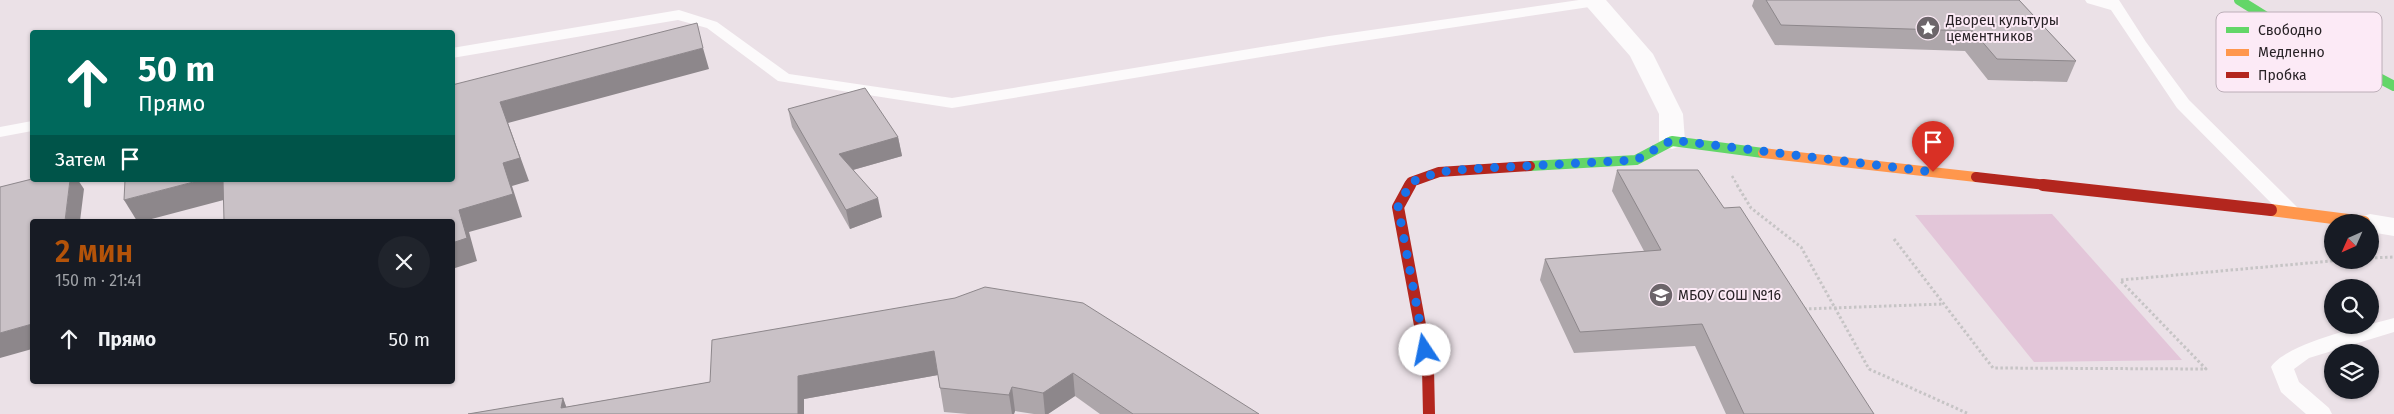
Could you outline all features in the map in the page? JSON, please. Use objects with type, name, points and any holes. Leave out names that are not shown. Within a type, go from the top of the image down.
[{"type":"main road","points":[[2239,0],[2260,12]]},
{"type":"main road","points":[[2382,80],[2394,86]]},
{"type":"main road","points":[[1429,414],[1428,368],[1398,207],[1411,182],[1439,172],[1636,160],[1672,140],[1794,157],[2324,217]]},
{"type":"street","points":[[1599,1],[1641,54],[1671,114],[1672,140]]},
{"type":"street","points":[[2379,224],[2394,227]]},
{"type":"lane","points":[[2092,0],[2115,3],[2140,44],[2183,104],[2291,212]]},
{"type":"lane","points":[[455,52],[679,15],[712,25],[784,78],[952,103],[1320,42],[1599,1]]},
{"type":"lane","points":[[0,132],[30,126]]},
{"type":"lane","points":[[2322,414],[2289,386],[2282,367],[2302,353],[2394,325]]},
{"type":"path","points":[[1751,208],[1800,247],[1837,309],[1869,369],[1969,414]]},
{"type":"path","points":[[1894,238],[1993,368],[2206,370],[2120,280],[2324,262]]},
{"type":"path","points":[[2379,258],[2394,257]]},
{"type":"path","points":[[1802,309],[1943,304]]},
{"type":"shaded area","points":[[2052,214],[2182,360],[2034,362],[1915,215]]},
{"type":"building","points":[[1766,0],[2019,0],[2076,61],[1997,59],[1973,31],[1781,25]]},
{"type":"building","points":[[697,23],[703,48],[500,102],[520,158],[503,163],[513,194],[459,210],[467,238],[455,242],[455,219],[224,219],[223,182],[455,182],[455,84]]},
{"type":"building","points":[[865,88],[898,137],[839,154],[878,198],[846,210],[788,109]]},
{"type":"building","name":"МБОУ СОШ №16","points":[[1617,170],[1698,170],[1724,208],[1740,207],[1874,414],[1744,414],[1702,324],[1580,332],[1545,259],[1661,250]]},
{"type":"building","points":[[30,180],[30,182],[70,182],[65,219],[30,219],[30,325],[0,333],[0,187]]},
{"type":"building","points":[[125,182],[193,182],[124,200]]},
{"type":"building","points":[[985,287],[1083,303],[1259,414],[1133,414],[1073,373],[1043,393],[1012,387],[1009,395],[940,388],[934,351],[798,376],[798,414],[468,414],[563,398],[561,408],[710,382],[712,340],[955,298]]},
{"type":"traffic: fast","points":[[2239,0],[2258,12]]},
{"type":"traffic: fast","points":[[2382,80],[2394,86]]},
{"type":"traffic: fast","points":[[1530,166],[1636,160],[1672,141],[1763,153]]},
{"type":"traffic: slow","points":[[1763,153],[1976,177]]},
{"type":"traffic: slow","points":[[2271,210],[2324,217]]},
{"type":"traffic: jam","points":[[1429,414],[1428,368],[1398,207],[1411,182],[1439,172],[1530,166]]},
{"type":"traffic: jam","points":[[1976,177],[2271,210]]},
{"type":"place","name":"Дворец культуры цементников","points":[[1928,28]]},
{"type":"place","name":"МБОУ СОШ №16","points":[[1661,295]]},
{"type":"route","points":[[1425,350],[1398,207],[1411,182],[1439,172],[1636,160],[1672,140],[1794,157],[1933,172]]}]
